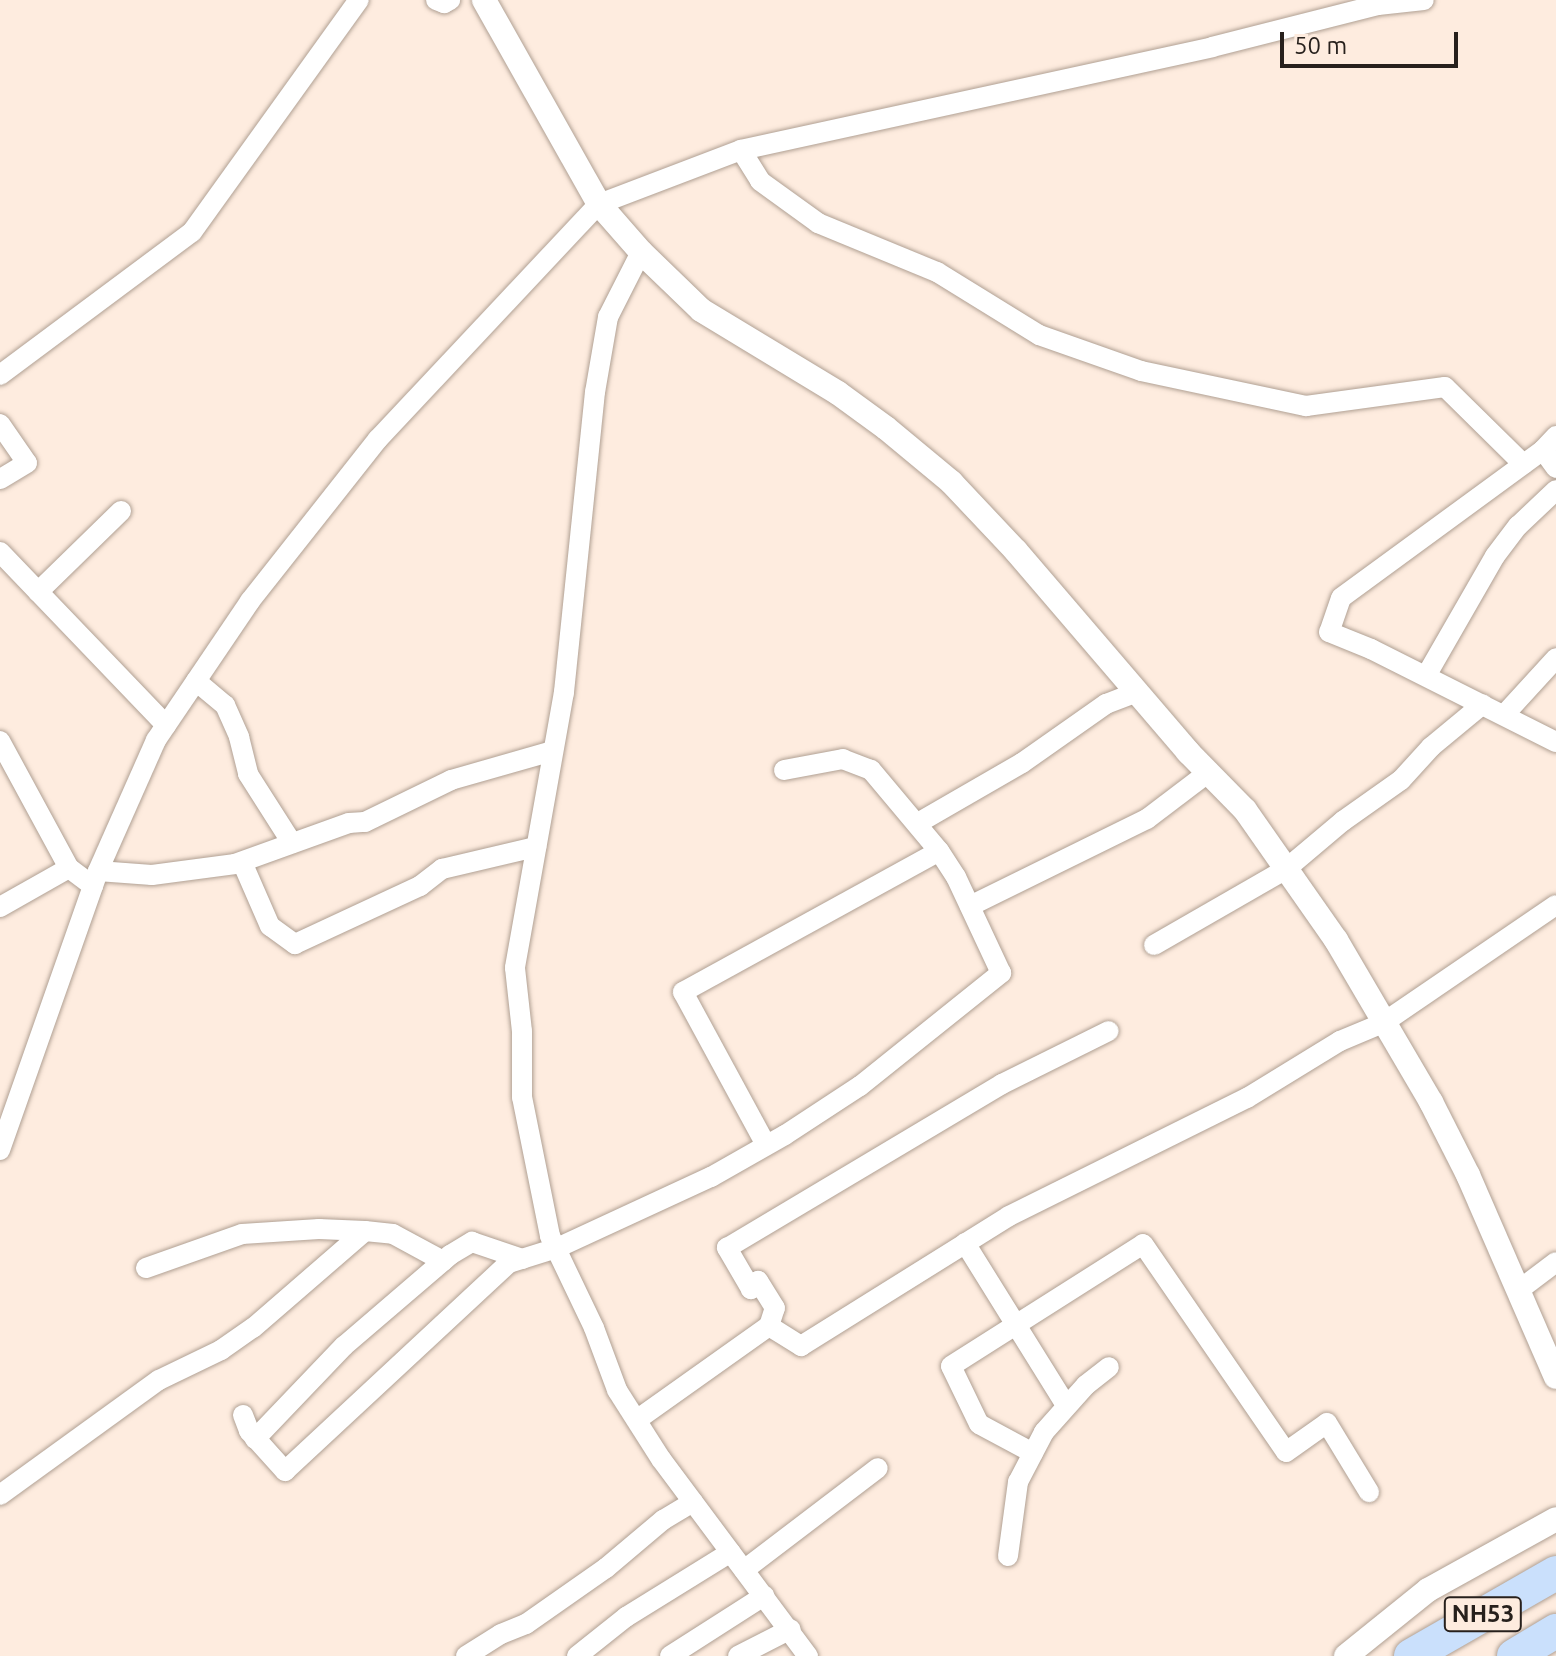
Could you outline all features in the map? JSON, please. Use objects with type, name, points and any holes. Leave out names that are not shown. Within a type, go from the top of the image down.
[{"type":"highway","name":"NH53","points":[[1411,1656],[1556,1573]]},
{"type":"highway","name":"NH53","points":[[1514,1656],[1556,1631]]},
{"type":"street","points":[[0,375],[192,232],[359,0]]},
{"type":"street","points":[[436,0],[444,3],[450,0]]},
{"type":"street","points":[[484,0],[599,204],[641,252],[701,310],[838,393],[951,482],[1245,810],[1336,940],[1431,1102],[1468,1175],[1556,1377]]},
{"type":"street","points":[[0,1150],[95,879],[156,740],[250,601],[378,439],[599,204],[741,150],[1197,50],[1377,2],[1424,0]]},
{"type":"street","points":[[741,150],[760,181],[818,223],[937,272],[1039,335],[1141,371],[1306,406],[1445,387],[1523,464]]},
{"type":"street","points":[[641,252],[608,317],[600,362],[564,692],[515,968],[522,1031],[522,1097],[550,1236],[594,1328],[617,1390],[693,1502],[791,1629],[808,1656]]},
{"type":"street","points":[[0,424],[27,463],[0,479]]},
{"type":"street","points":[[1553,456],[1523,464],[1341,598],[1329,632],[1426,676],[1556,742]]},
{"type":"street","points":[[1426,676],[1495,556],[1518,526],[1556,490]]},
{"type":"street","points":[[38,592],[121,511]]},
{"type":"street","points":[[0,552],[166,725]]},
{"type":"street","points":[[1504,715],[1556,658]]},
{"type":"street","points":[[196,681],[225,705],[239,737],[248,774],[292,843]]},
{"type":"street","points":[[918,823],[1022,763],[1106,704],[1137,692]]},
{"type":"street","points":[[1154,945],[1286,869],[1343,821],[1401,780],[1431,747],[1483,704]]},
{"type":"street","points":[[0,741],[69,868],[95,879],[152,875],[242,862],[349,823],[365,822],[451,780],[553,751]]},
{"type":"street","points":[[243,1415],[255,1439],[285,1471],[509,1263],[557,1248],[711,1177],[766,1145],[860,1086],[1001,973],[970,906],[939,851],[871,770],[843,759],[784,770]]},
{"type":"street","points":[[970,906],[1147,819],[1209,772]]},
{"type":"street","points":[[242,862],[270,926],[295,944],[420,886],[442,869],[536,847]]},
{"type":"street","points":[[766,1145],[683,992],[939,851]]},
{"type":"street","points":[[0,907],[69,868]]},
{"type":"street","points":[[769,1326],[801,1346],[965,1243],[1075,1180],[1247,1098],[1340,1041],[1383,1023],[1556,905]]},
{"type":"street","points":[[638,1419],[769,1326],[775,1308],[758,1281],[751,1289],[727,1248],[1002,1084],[1109,1031]]},
{"type":"street","points":[[0,1121],[21,1090]]},
{"type":"street","points":[[146,1268],[242,1234],[319,1229],[393,1234],[443,1261]]},
{"type":"street","points":[[0,1495],[159,1380],[221,1350],[253,1328],[365,1231]]},
{"type":"street","points":[[255,1439],[344,1346],[443,1261],[472,1242],[522,1259]]},
{"type":"street","points":[[965,1243],[1066,1405]]},
{"type":"street","points":[[1033,1453],[979,1424],[951,1366],[1143,1244],[1286,1452],[1327,1423],[1369,1492]]},
{"type":"street","points":[[1519,1290],[1556,1262]]},
{"type":"street","points":[[1008,1556],[1018,1482],[1033,1453],[1066,1405],[1109,1367]]},
{"type":"street","points":[[744,1570],[878,1468]]},
{"type":"street","points":[[466,1656],[501,1634],[526,1624],[606,1568],[663,1520],[693,1502]]},
{"type":"street","points":[[1346,1656],[1428,1590],[1556,1519]]},
{"type":"street","points":[[577,1656],[626,1617],[731,1552]]},
{"type":"street","points":[[670,1656],[764,1596]]},
{"type":"street","points":[[738,1656],[791,1629]]}]
